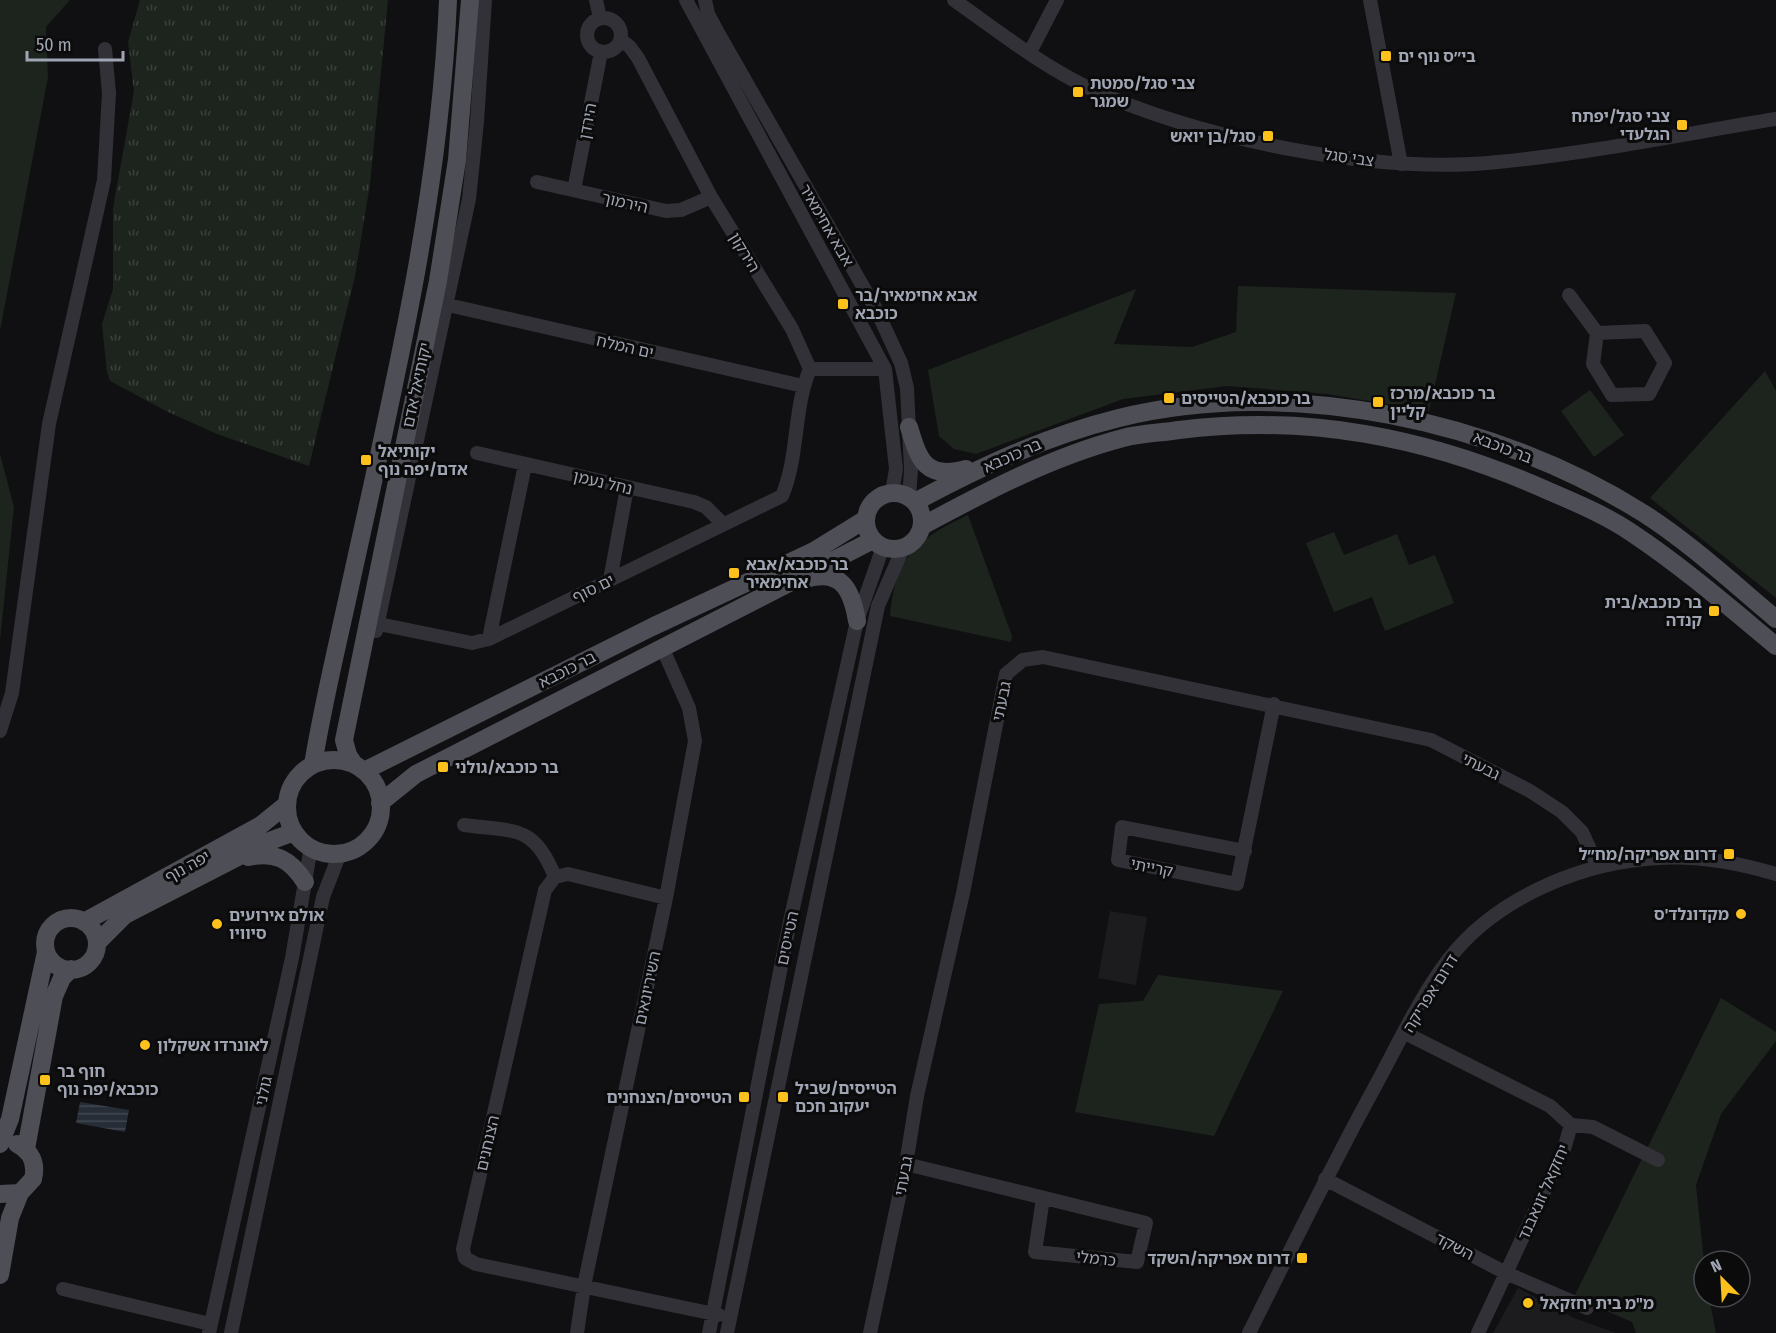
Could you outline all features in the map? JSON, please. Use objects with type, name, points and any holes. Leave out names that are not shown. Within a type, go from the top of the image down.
[{"type":"main road","name":"יקותיאל אדם","points":[[313,765],[395,381],[424,233],[438,138],[448,0]]},
{"type":"main road","name":"יקותיאל אדם","points":[[359,768],[348,755],[344,740],[438,281],[457,160],[470,0]]},
{"type":"main road","name":"בר כוכבא","points":[[905,498],[1037,443],[1120,418],[1203,405],[1261,402],[1326,406],[1386,415],[1460,431],[1522,453],[1590,483],[1644,514],[1776,619]]},
{"type":"main road","name":"בר כוכבא","points":[[922,526],[1036,467],[1125,437],[1207,427],[1263,424],[1382,435],[1448,451],[1498,468],[1566,498],[1630,532],[1702,584],[1776,646]]},
{"type":"main road","points":[[909,427],[917,453],[933,470],[941,473],[999,459]]},
{"type":"main road","points":[[905,498],[921,514],[922,526],[914,541],[903,548],[878,544],[868,531],[866,519],[875,501],[905,498]]},
{"type":"main road","name":"בר כוכבא","points":[[359,768],[814,551],[866,519]]},
{"type":"main road","name":"בר כוכבא","points":[[381,803],[416,774],[778,587],[878,544]]},
{"type":"main road","points":[[778,587],[816,576],[832,577],[850,590],[857,621]]},
{"type":"main road","points":[[332,760],[359,768],[375,783],[381,803],[378,824],[360,845],[340,853],[325,853],[311,848],[294,832],[288,817],[287,804],[292,784],[313,765],[332,760]]},
{"type":"main road","name":"יפה נוף","points":[[84,922],[261,825],[287,804]]},
{"type":"main road","name":"יפה נוף","points":[[97,944],[125,915],[294,832]]},
{"type":"main road","points":[[226,864],[264,854],[273,854],[291,864],[305,882]]},
{"type":"main road","points":[[0,1275],[10,1218],[20,1194],[30,1185],[35,1173],[33,1160],[26,1149],[18,1144],[0,1144],[10,1119],[43,976],[47,933],[57,922],[69,918],[84,922],[95,935],[97,944],[95,952],[86,964],[71,969],[62,978],[54,996],[26,1149]]},
{"type":"main road","points":[[46,952],[58,967],[71,969]]},
{"type":"main road","points":[[0,1194],[20,1194]]},
{"type":"street","points":[[358,665],[379,624],[469,199],[477,122],[484,0]]},
{"type":"street","points":[[596,0],[600,18]]},
{"type":"street","name":"אבא אחימאיר","points":[[686,0],[885,369],[896,469],[905,498]]},
{"type":"street","name":"אבא אחימאיר","points":[[705,0],[708,14],[717,31],[886,332],[901,363],[907,388],[911,470],[905,498]]},
{"type":"street","name":"צבי סגל","points":[[954,0],[1030,52],[1089,88],[1146,112],[1244,138],[1309,151],[1401,164],[1497,163],[1776,119]]},
{"type":"street","points":[[1030,52],[1057,0]]},
{"type":"street","points":[[1370,0],[1401,164]]},
{"type":"street","points":[[600,18],[611,19],[619,25],[621,40],[611,51],[601,52],[592,47],[588,38],[589,28],[600,18]]},
{"type":"street","name":"הירקון","points":[[621,40],[638,58],[711,197],[792,329],[810,369]]},
{"type":"street","points":[[0,731],[12,693],[49,424],[104,180],[109,93],[105,49]]},
{"type":"street","name":"הירדן","points":[[574,190],[601,52]]},
{"type":"street","name":"הירמוך","points":[[537,182],[666,211],[681,210],[711,197]]},
{"type":"street","points":[[1569,295],[1597,333],[1593,364],[1612,395],[1649,394],[1665,363],[1645,331],[1597,333]]},
{"type":"street","name":"ים המלח","points":[[448,305],[803,386]]},
{"type":"street","points":[[803,386],[810,369],[885,369]]},
{"type":"street","name":"ים סוף","points":[[379,624],[472,643],[489,639],[782,496],[789,479],[803,386]]},
{"type":"street","name":"נחל נעמן","points":[[477,453],[694,502],[706,507],[723,524]]},
{"type":"street","points":[[489,639],[525,465]]},
{"type":"street","points":[[610,580],[627,488]]},
{"type":"street","name":"הטייסים","points":[[709,1333],[789,926],[857,621],[878,544]]},
{"type":"street","name":"הטייסים","points":[[727,1333],[878,606],[903,548]]},
{"type":"street","name":"השיריונאים","points":[[577,1333],[584,1286],[666,898],[695,741],[689,708],[662,647]]},
{"type":"street","name":"גבעתי","points":[[870,1333],[906,1164],[917,1096],[963,893],[1006,674],[1023,660],[1043,657],[1274,704],[1431,740],[1530,791],[1562,812],[1582,832],[1598,867]]},
{"type":"street","name":"קרייתי","points":[[1245,851],[1122,827],[1118,860],[1238,884],[1245,851],[1274,704]]},
{"type":"street","points":[[464,825],[517,832],[534,840],[547,857],[555,877],[568,874],[666,898]]},
{"type":"street","name":"גולני","points":[[210,1329],[290,970],[311,848]]},
{"type":"street","name":"גולני","points":[[231,1333],[323,897],[340,853]]},
{"type":"street","name":"דרום אפריקה","points":[[1249,1333],[1325,1179],[1416,1011],[1448,960],[1477,929],[1510,906],[1548,885],[1598,867],[1647,858],[1706,860],[1773,874]]},
{"type":"street","name":"הצנחנים","points":[[555,877],[545,890],[463,1249],[465,1258],[476,1264],[730,1318]]},
{"type":"street","name":"יחזקאל זונאבנד","points":[[1405,1033],[1550,1106],[1571,1125],[1564,1149],[1478,1333]]},
{"type":"street","points":[[1571,1125],[1593,1127],[1658,1160]]},
{"type":"street","name":"כרמלי","points":[[906,1164],[1146,1223],[1137,1262],[1035,1252],[1043,1198]]},
{"type":"street","name":"השקד","points":[[1325,1179],[1506,1273],[1587,1308]]},
{"type":"street","points":[[63,1289],[210,1329]]},
{"type":"shaded area","points":[[1110,911],[1147,917],[1136,985],[1098,978]]},
{"type":"shaded area","points":[[80,1102],[129,1110],[125,1132],[76,1123]]},
{"type":"shaded area","name":"מ\"מ בית יחזקאל","points":[[1518,1288],[1574,1318],[1616,1333],[1493,1333]]},
{"type":"green space","points":[[0,0],[70,0],[46,27],[48,77],[0,331]]},
{"type":"green space","points":[[140,0],[388,0],[370,184],[355,276],[309,466],[217,434],[168,412],[110,381],[102,324],[113,289],[113,208],[134,91],[128,42]]},
{"type":"green space","points":[[1238,286],[1456,293],[1429,411],[1327,394],[1227,386],[1123,399],[976,454],[954,449],[939,436],[928,370],[1136,289],[1114,344],[1192,347],[1236,332]]},
{"type":"green space","points":[[1765,371],[1776,391],[1776,598],[1650,498]]},
{"type":"green space","points":[[1590,390],[1624,435],[1594,457],[1561,411]]},
{"type":"green space","points":[[0,454],[14,507],[0,640]]},
{"type":"green space","points":[[968,515],[1012,636],[1011,642],[890,616],[897,578],[911,552],[934,533]]},
{"type":"green space","points":[[1334,532],[1344,555],[1397,534],[1409,565],[1435,555],[1454,603],[1385,631],[1372,597],[1334,612],[1306,543]]},
{"type":"green space","points":[[1158,975],[1283,991],[1214,1136],[1075,1112],[1099,1004],[1143,1001]]},
{"type":"green space","points":[[1721,998],[1776,1032],[1776,1041],[1721,1114],[1696,1185],[1703,1249],[1692,1249],[1692,1309],[1711,1309],[1716,1333],[1636,1333],[1632,1322],[1574,1297]]},
{"type":"place","name":"בי״ס נוף ים","points":[[1386,56]]},
{"type":"place","name":"צבי סגל/סמטת שמגר","points":[[1078,92]]},
{"type":"place","name":"צבי סגל/יפתח הגלעדי","points":[[1682,125]]},
{"type":"place","name":"סגל/בן יואש","points":[[1268,136]]},
{"type":"place","name":"אבא אחימאיר/בר כוכבא","points":[[843,304]]},
{"type":"place","name":"בר כוכבא/הטייסים","points":[[1169,398]]},
{"type":"place","name":"בר כוכבא/מרכז קליין","points":[[1378,402]]},
{"type":"place","name":"יקותיאל אדם/יפה נוף","points":[[366,460]]},
{"type":"place","name":"בר כוכבא/אבא אחימאיר","points":[[734,573]]},
{"type":"place","name":"בר כוכבא/בית קנדה","points":[[1714,611]]},
{"type":"place","name":"בר כוכבא/גולני","points":[[443,767]]},
{"type":"place","name":"דרום אפריקה/מח״ל","points":[[1729,854]]},
{"type":"place","name":"מקדונלד'ס","points":[[1741,914]]},
{"type":"place","name":"אולם אירועים סיוויו","points":[[217,924]]},
{"type":"place","name":"לאונרדו אשקלון","points":[[145,1045]]},
{"type":"place","name":"חוף בר כוכבא/יפה נוף","points":[[45,1080]]},
{"type":"place","name":"הטייסים/הצנחנים","points":[[744,1097]]},
{"type":"place","name":"הטייסים/שביל יעקוב חכם","points":[[783,1097]]},
{"type":"place","name":"דרום אפריקה/השקד","points":[[1302,1258]]},
{"type":"place","name":"מ\"מ בית יחזקאל","points":[[1528,1303]]}]
